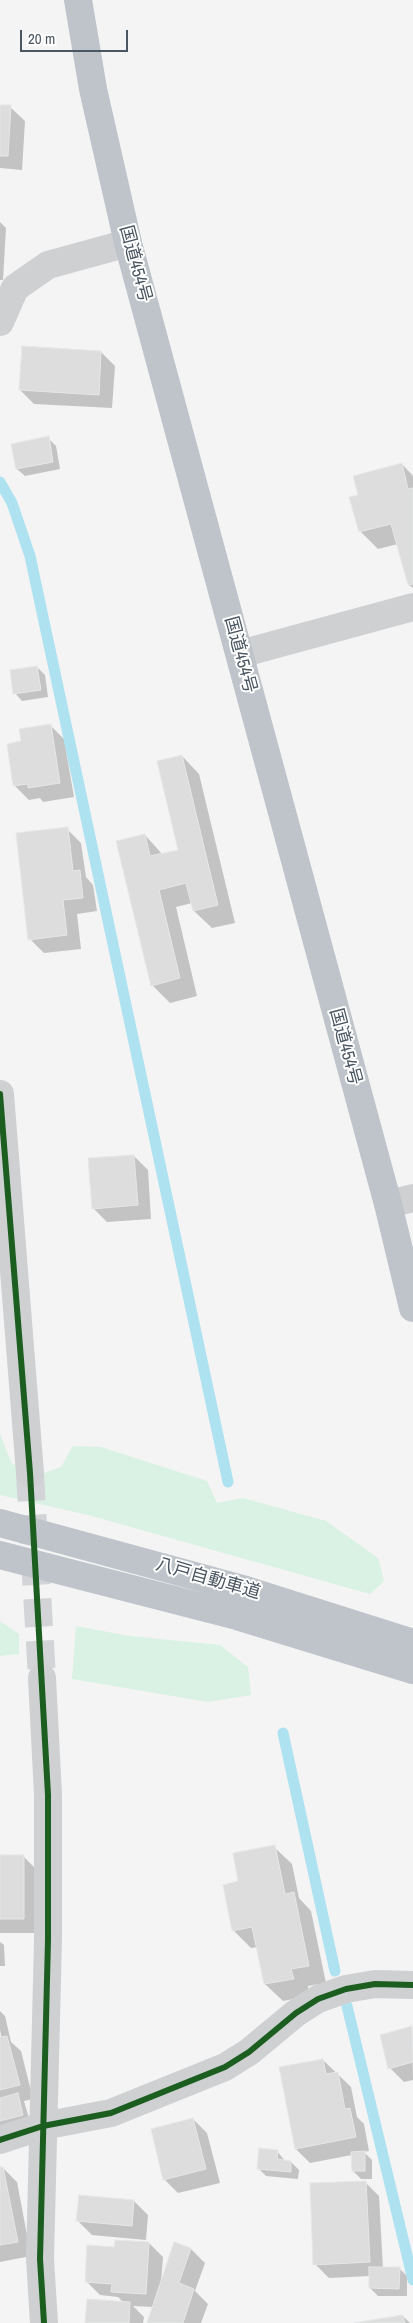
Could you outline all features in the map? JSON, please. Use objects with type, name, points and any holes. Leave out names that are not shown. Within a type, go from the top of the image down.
[{"type":"highway","name":"国道454号","points":[[78,0],[93,89],[128,243],[240,654],[400,1201],[413,1308]]},
{"type":"highway","name":"八戸自動車道","points":[[0,1523],[246,1590],[413,1643]]},
{"type":"highway","name":"八戸自動車道","points":[[0,1555],[237,1616],[413,1670]]},
{"type":"street","points":[[0,322],[15,288],[48,265],[128,243]]},
{"type":"street","points":[[240,654],[413,607]]},
{"type":"street","points":[[0,1094],[30,1473]]},
{"type":"street","points":[[42,1678],[48,1795],[48,1940],[40,2259],[44,2323]]},
{"type":"street","points":[[0,2140],[42,2126],[111,2113],[225,2066],[249,2052],[296,2013],[318,1999],[346,1989],[375,1984],[413,1985]]},
{"type":"green space","points":[[0,1434],[12,1464],[44,1473],[61,1467],[73,1446],[101,1447],[207,1481],[217,1503],[243,1498],[326,1521],[378,1558],[384,1581],[370,1594],[88,1515],[0,1495]]},
{"type":"green space","points":[[0,1621],[19,1634],[19,1654],[0,1656]]},
{"type":"green space","points":[[76,1626],[129,1636],[220,1645],[248,1667],[251,1695],[208,1702],[72,1679]]},
{"type":"building","points":[[0,105],[11,105],[8,156],[0,156]]},
{"type":"building","points":[[22,346],[101,351],[99,395],[19,390]]},
{"type":"building","points":[[49,436],[53,462],[16,469],[11,444]]},
{"type":"building","points":[[402,463],[408,489],[413,488],[413,584],[408,585],[391,524],[359,532],[349,497],[358,495],[353,476]]},
{"type":"building","points":[[37,666],[41,690],[13,694],[10,670]]},
{"type":"building","points":[[51,724],[60,783],[28,788],[28,784],[13,786],[7,744],[21,741],[19,729]]},
{"type":"building","points":[[182,755],[218,905],[193,911],[186,883],[159,890],[180,978],[151,986],[116,841],[145,834],[150,856],[178,850],[157,761]]},
{"type":"building","points":[[68,827],[73,871],[80,870],[83,898],[63,900],[67,935],[28,940],[16,833]]},
{"type":"building","points":[[134,1155],[138,1205],[92,1209],[88,1158]]},
{"type":"building","points":[[275,1845],[285,1894],[294,1892],[309,1966],[291,1969],[294,1979],[264,1984],[252,1927],[232,1931],[223,1885],[238,1881],[233,1853]]},
{"type":"building","points":[[0,1855],[24,1855],[24,1919],[0,1919]]},
{"type":"building","points":[[412,2026],[413,2062],[388,2069],[380,2035]]},
{"type":"building","points":[[7,2036],[20,2085],[0,2090],[0,2037]]},
{"type":"building","points":[[323,2059],[326,2074],[338,2072],[345,2109],[350,2108],[356,2137],[295,2149],[279,2067]]},
{"type":"building","points":[[18,2093],[23,2115],[0,2121],[0,2098]]},
{"type":"building","points":[[193,2118],[206,2169],[163,2180],[151,2129]]},
{"type":"building","points":[[259,2148],[278,2150],[277,2159],[291,2161],[291,2172],[257,2169]]},
{"type":"building","points":[[365,2151],[365,2171],[352,2171],[351,2152]]},
{"type":"building","points":[[0,2167],[3,2167],[18,2242],[0,2245]]},
{"type":"building","points":[[366,2181],[370,2262],[313,2265],[310,2183]]},
{"type":"building","points":[[79,2195],[134,2200],[132,2226],[76,2221]]},
{"type":"building","points":[[115,2240],[149,2242],[146,2294],[111,2292],[112,2284],[85,2282],[87,2245],[114,2247]]},
{"type":"building","points":[[174,2242],[191,2248],[179,2283],[194,2289],[183,2323],[147,2323]]},
{"type":"building","points":[[369,2267],[400,2267],[399,2289],[369,2288]]},
{"type":"building","points":[[87,2299],[130,2302],[129,2323],[85,2323]]},
{"type":"building","points":[[403,2315],[405,2323],[354,2323],[384,2318]]},
{"type":"waterway","points":[[0,482],[12,503],[30,556],[228,1482]]},
{"type":"waterway","points":[[283,1733],[335,1971]]},
{"type":"waterway","points":[[347,2006],[413,2280]]},
{"type":"tunnel","points":[[30,1473],[42,1678]]},
{"type":"cycle path","points":[[0,1094],[30,1473],[48,1795],[48,1940],[40,2259],[44,2323]]},
{"type":"cycle path","points":[[0,2140],[43,2126],[111,2113],[225,2067],[249,2052],[296,2013],[318,1999],[346,1989],[375,1984],[413,1985]]}]
